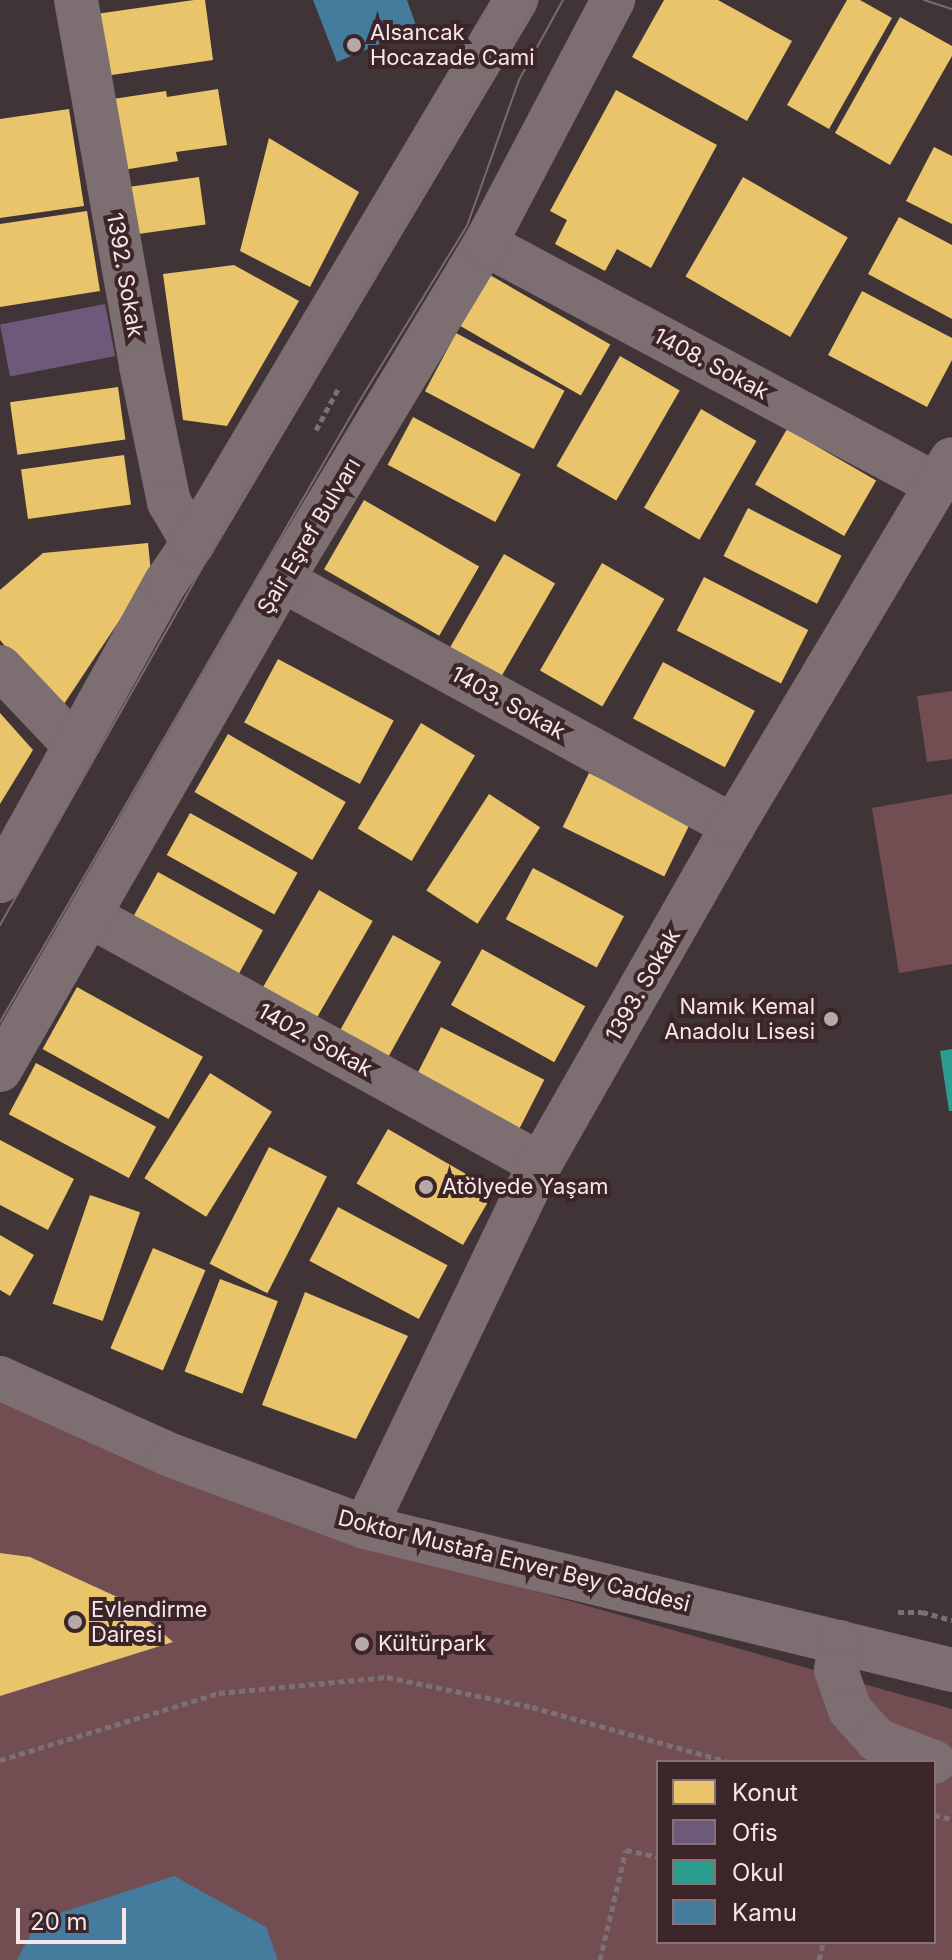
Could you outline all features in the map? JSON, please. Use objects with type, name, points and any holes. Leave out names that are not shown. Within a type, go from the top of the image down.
[{"type":"street","name":"1392. Sokak","points":[[76,0],[169,502],[193,543]]},
{"type":"street","points":[[0,881],[166,582],[193,543],[516,0]]},
{"type":"street","name":"Şair Eşref Bulvarı","points":[[0,1070],[282,580],[485,244],[613,0]]},
{"type":"street","name":"1408. Sokak","points":[[485,244],[944,472]]},
{"type":"street","name":"1393. Sokak","points":[[365,1527],[540,1164],[733,826],[944,472]]},
{"type":"street","name":"1403. Sokak","points":[[282,580],[733,826]]},
{"type":"street","points":[[0,667],[75,746]]},
{"type":"street","name":"1402. Sokak","points":[[90,916],[540,1164]]},
{"type":"street","name":"Doktor Mustafa Enver Bey Caddesi","points":[[0,1378],[173,1456],[365,1527],[952,1670]]},
{"type":"street","points":[[840,1642],[836,1670],[850,1710],[877,1740],[929,1760]]},
{"type":"path","points":[[316,430],[338,389]]},
{"type":"path","points":[[0,1760],[219,1693],[387,1677],[532,1707],[722,1760]]},
{"type":"path","points":[[600,1960],[626,1850],[656,1857]]},
{"type":"shaded area","points":[[952,691],[952,759],[927,762],[917,696]]},
{"type":"shaded area","points":[[952,794],[952,964],[899,973],[872,808]]},
{"type":"shaded area","name":"Kültürpark","points":[[0,1393],[496,1580],[952,1709],[952,1960],[0,1960]]},
{"type":"building: Konut","points":[[205,0],[213,60],[105,76],[96,14]]},
{"type":"building: Konut","points":[[664,0],[718,0],[792,41],[747,121],[632,57]]},
{"type":"building: Konut","points":[[847,0],[860,0],[892,18],[829,129],[787,105]]},
{"type":"building: Konut","points":[[900,17],[952,46],[952,56],[890,165],[835,133]]},
{"type":"building: Konut","points":[[218,89],[227,145],[176,152],[178,161],[117,171],[106,100],[166,91],[167,97]]},
{"type":"building: Konut","points":[[616,90],[717,145],[651,268],[617,249],[605,271],[555,244],[567,220],[550,211]]},
{"type":"building: Konut","points":[[69,109],[84,206],[0,218],[0,119]]},
{"type":"building: Konut","points":[[269,138],[359,192],[310,287],[240,251]]},
{"type":"building: Konut","points":[[934,147],[952,156],[952,224],[906,201]]},
{"type":"building: Konut","points":[[199,177],[206,225],[129,235],[123,188]]},
{"type":"building: Konut","points":[[743,177],[848,238],[790,337],[686,277]]},
{"type":"building: Konut","points":[[87,211],[100,291],[0,307],[0,224]]},
{"type":"building: Konut","points":[[899,217],[952,245],[952,319],[868,274]]},
{"type":"building: Konut","points":[[234,265],[299,301],[227,426],[183,420],[163,274]]},
{"type":"building: Konut","points":[[483,271],[610,344],[581,396],[454,322]]},
{"type":"building: Konut","points":[[862,291],[952,338],[952,360],[927,407],[828,355]]},
{"type":"building: Konut","points":[[456,333],[565,391],[534,449],[425,391]]},
{"type":"building: Konut","points":[[620,356],[680,390],[616,500],[556,466]]},
{"type":"building: Konut","points":[[118,387],[125,439],[17,455],[10,402]]},
{"type":"building: Konut","points":[[701,409],[756,441],[699,540],[644,508]]},
{"type":"building: Konut","points":[[413,417],[521,474],[495,522],[388,465]]},
{"type":"building: Konut","points":[[787,429],[876,480],[844,536],[755,484]]},
{"type":"building: Konut","points":[[124,455],[131,505],[28,519],[21,469]]},
{"type":"building: Konut","points":[[364,500],[479,566],[439,636],[324,569]]},
{"type":"building: Konut","points":[[748,508],[842,556],[817,604],[723,556]]},
{"type":"building: Konut","points":[[148,543],[151,573],[58,713],[0,640],[0,590],[43,553]]},
{"type":"building: Konut","points":[[504,554],[555,584],[497,685],[446,655]]},
{"type":"building: Konut","points":[[602,563],[664,599],[602,706],[540,670]]},
{"type":"building: Konut","points":[[704,577],[808,630],[781,684],[677,630]]},
{"type":"building: Konut","points":[[278,659],[394,721],[360,784],[244,723]]},
{"type":"building: Konut","points":[[663,662],[755,711],[725,767],[633,719]]},
{"type":"building: Konut","points":[[0,713],[33,750],[0,804]]},
{"type":"building: Konut","points":[[421,723],[475,755],[412,861],[358,828]]},
{"type":"building: Konut","points":[[228,734],[346,802],[312,860],[194,792]]},
{"type":"building: Konut","points":[[589,773],[691,823],[664,876],[563,827]]},
{"type":"building: Konut","points":[[489,794],[540,827],[478,924],[426,890]]},
{"type":"building: Konut","points":[[190,813],[298,873],[274,915],[167,855]]},
{"type":"building: Konut","points":[[533,868],[624,916],[597,968],[506,919]]},
{"type":"building: Konut","points":[[158,872],[263,930],[236,979],[131,921]]},
{"type":"building: Konut","points":[[319,890],[373,921],[313,1025],[259,994]]},
{"type":"building: Konut","points":[[393,935],[441,962],[384,1064],[336,1037]]},
{"type":"building: Konut","points":[[482,949],[585,1006],[554,1062],[451,1005]]},
{"type":"building: Konut","points":[[77,987],[203,1057],[169,1119],[43,1049]]},
{"type":"building: Konut","points":[[441,1027],[544,1080],[515,1138],[411,1085]]},
{"type":"building: Konut","points":[[36,1063],[156,1127],[129,1178],[9,1114]]},
{"type":"building: Konut","points":[[210,1073],[272,1112],[206,1217],[144,1178]]},
{"type":"building: Konut","name":"Atölyede Yaşam","points":[[388,1129],[495,1190],[463,1245],[356,1184]]},
{"type":"building: Konut","points":[[0,1140],[74,1179],[48,1230],[0,1205]]},
{"type":"building: Konut","points":[[269,1147],[327,1177],[267,1293],[210,1264]]},
{"type":"building: Konut","points":[[90,1195],[140,1212],[103,1321],[53,1304]]},
{"type":"building: Konut","points":[[338,1207],[447,1265],[419,1319],[309,1261]]},
{"type":"building: Konut","points":[[0,1235],[34,1255],[10,1296],[0,1290]]},
{"type":"building: Konut","points":[[153,1248],[205,1270],[163,1371],[110,1348]]},
{"type":"building: Konut","points":[[220,1279],[278,1301],[242,1394],[185,1371]]},
{"type":"building: Konut","points":[[305,1292],[408,1336],[356,1439],[262,1405]]},
{"type":"building: Konut","name":"Evlendirme Dairesi","points":[[0,1553],[30,1557],[126,1601],[173,1642],[0,1696]]},
{"type":"building: Ofis","points":[[105,304],[115,356],[10,376],[0,324]]},
{"type":"building: Okul","points":[[952,1049],[952,1111],[949,1111],[940,1051]]},
{"type":"building: Kamu","name":"Alsancak Hocazade Cami","points":[[313,0],[407,0],[417,28],[337,62]]},
{"type":"building: Kamu","points":[[174,1876],[266,1927],[278,1960],[17,1960],[38,1920]]},
{"type":"tram line","points":[[0,925],[227,523],[538,0]]},
{"type":"tram line","points":[[0,1022],[359,402],[467,226],[519,80],[563,0]]},
{"type":"tram line","points":[[924,0],[952,9]]},
{"type":"place","name":"Alsancak Hocazade Cami","points":[[354,45]]},
{"type":"place","name":"Namık Kemal Anadolu Lisesi","points":[[831,1019]]},
{"type":"place","name":"Atölyede Yaşam","points":[[426,1187]]},
{"type":"place","name":"Evlendirme Dairesi","points":[[75,1622]]},
{"type":"place","name":"Kültürpark","points":[[362,1644]]}]
